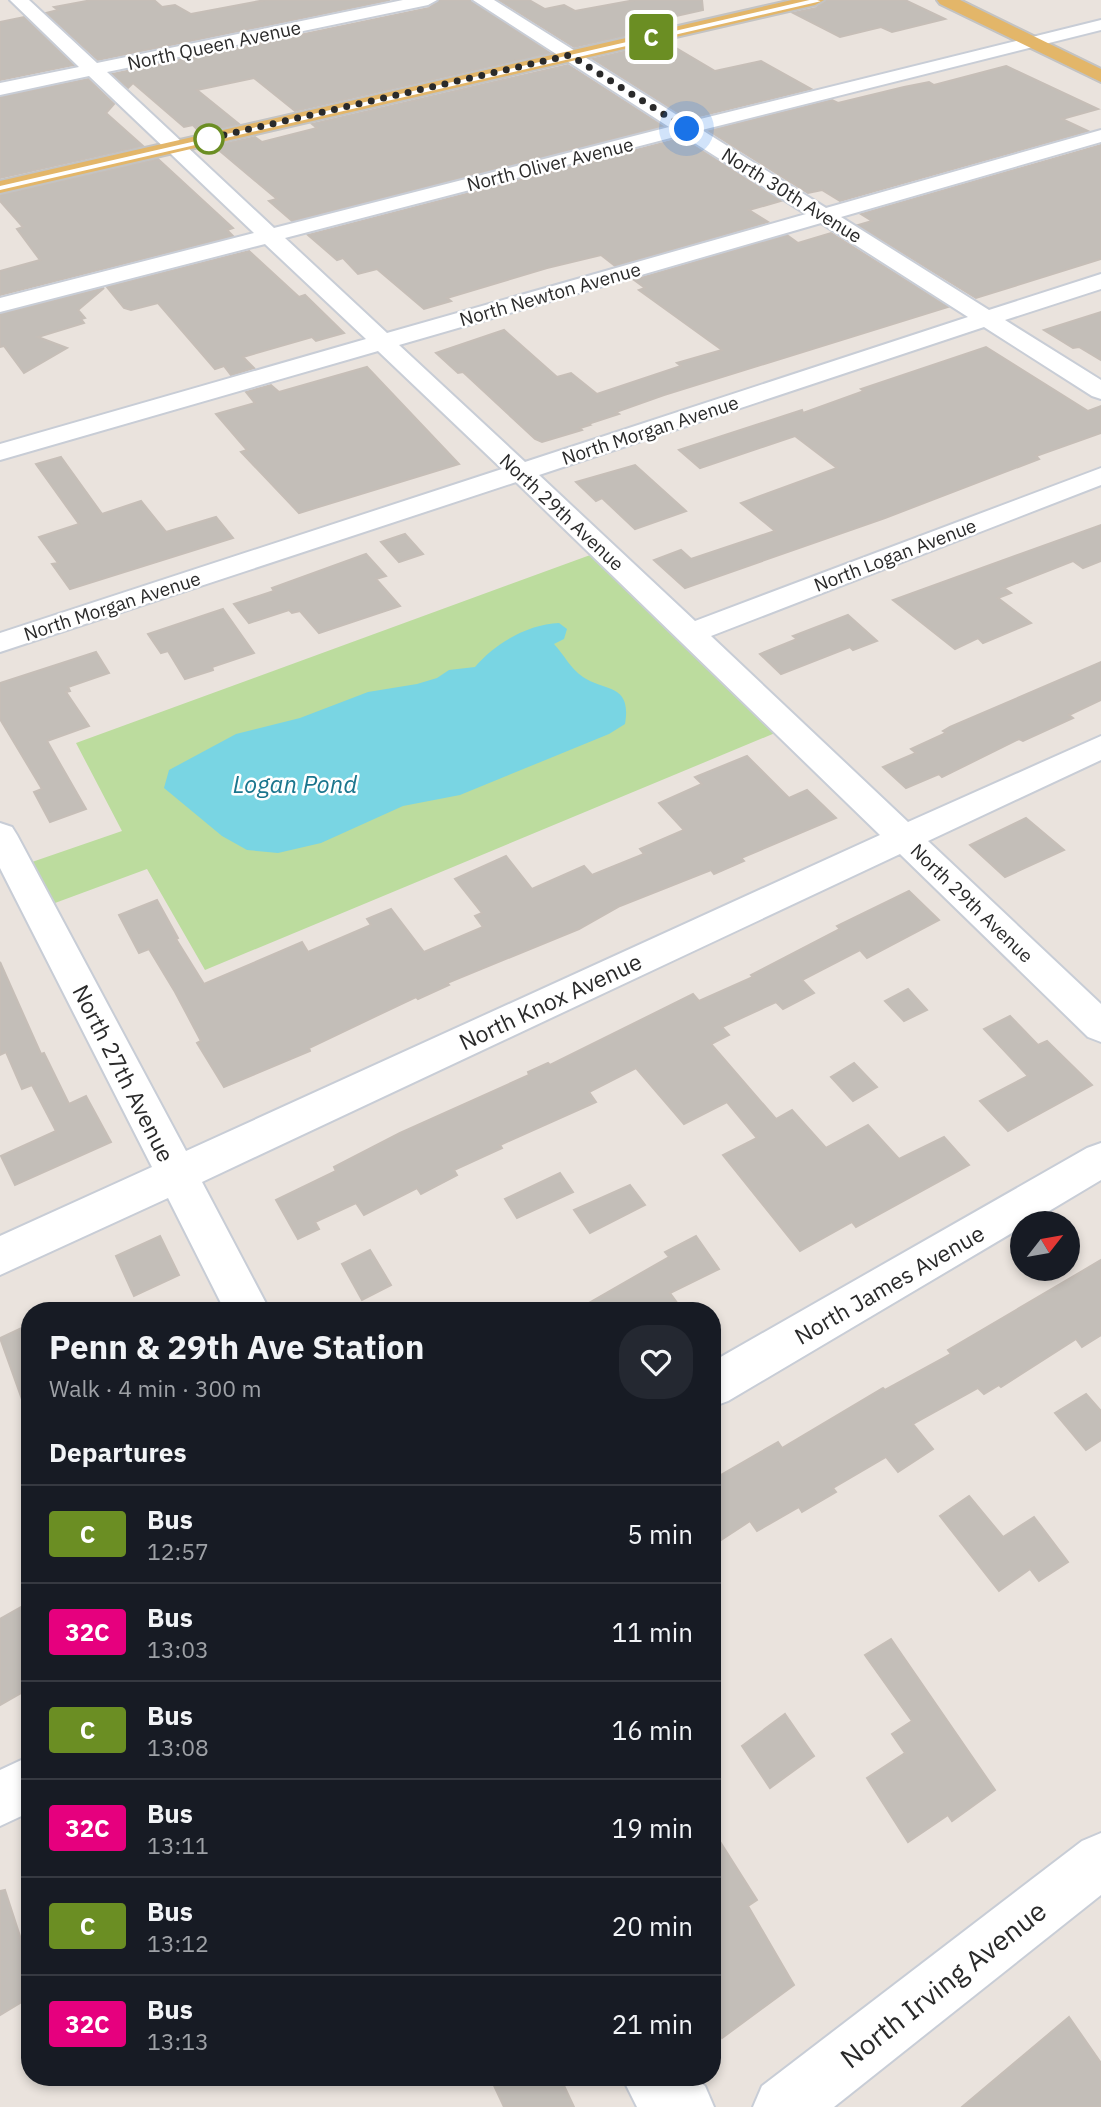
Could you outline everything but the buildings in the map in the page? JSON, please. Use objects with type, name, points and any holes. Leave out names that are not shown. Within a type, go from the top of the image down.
[{"type":"main road","points":[[0,187],[815,0]]},
{"type":"main road","points":[[946,0],[1101,76]]},
{"type":"street","name":"North Queen Avenue","points":[[0,89],[428,0]]},
{"type":"street","name":"North 30th Avenue","points":[[482,0],[1101,391]]},
{"type":"street","name":"North 29th Avenue","points":[[21,3],[177,146],[1101,1027]]},
{"type":"street","name":"North Oliver Avenue","points":[[0,305],[1101,25]]},
{"type":"street","name":"North Newton Avenue","points":[[0,452],[1101,136]]},
{"type":"street","name":"North Morgan Avenue","points":[[0,643],[1101,281]]},
{"type":"street","name":"North Logan Avenue","points":[[688,634],[1101,476]]},
{"type":"street","name":"North Knox Avenue","points":[[0,1256],[1101,747]]},
{"type":"street","name":"North 27th Avenue","points":[[0,835],[13,894],[176,1174],[243,1302]]},
{"type":"street","name":"North James Avenue","points":[[721,1381],[1101,1160]]},
{"type":"street","points":[[0,1799],[21,1787]]},
{"type":"street","name":"North Irving Avenue","points":[[783,2107],[1101,1860]]},
{"type":"street","points":[[658,2086],[663,2093],[684,2107]]},
{"type":"green space","points":[[593,554],[775,733],[205,970],[147,869],[55,903],[32,862],[122,831],[76,743]]},
{"type":"water","name":"Logan Pond","points":[[559,623],[567,629],[564,639],[554,644],[571,666],[591,682],[615,691],[624,701],[625,724],[609,734],[460,795],[403,806],[321,843],[278,853],[247,850],[222,836],[164,788],[169,770],[236,734],[300,718],[368,692],[417,684],[437,678],[449,670],[475,667],[512,637],[535,627]]},
{"type":"bus line","name":"C","points":[[0,187],[814,0]]},
{"type":"route","points":[[209,139],[198,141],[570,55],[687,129]]}]
